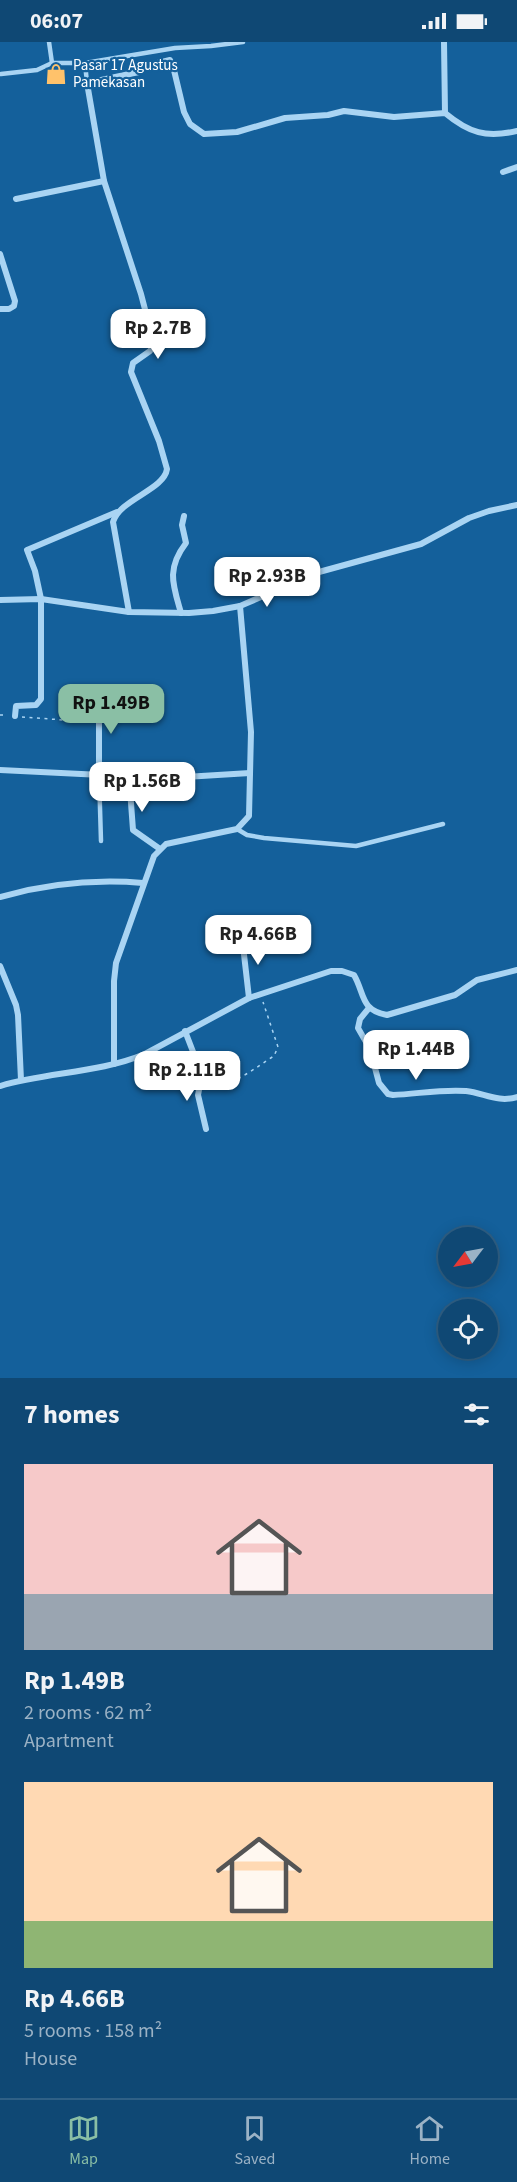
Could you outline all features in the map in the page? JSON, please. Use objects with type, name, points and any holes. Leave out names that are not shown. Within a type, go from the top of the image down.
[{"type":"street","points":[[444,42],[445,113]]},
{"type":"street","points":[[15,716],[16,706],[36,705],[41,699],[41,599],[28,548],[117,512],[163,479],[167,469],[159,441],[131,372],[133,363],[150,351],[154,344],[141,294],[104,181],[87,83],[139,72],[141,67],[170,60],[184,112],[190,124],[204,134],[237,132],[285,118],[328,115],[344,111],[394,117],[445,113],[472,132],[484,134],[517,131]]},
{"type":"street","points":[[503,172],[517,167]]},
{"type":"street","points":[[16,199],[104,181]]},
{"type":"street","points":[[0,254],[15,301],[14,306],[9,309],[0,309]]},
{"type":"street","points":[[0,600],[41,599],[129,612],[213,611],[240,606],[319,572],[421,544],[469,518],[517,505]]},
{"type":"street","points":[[117,512],[113,522],[129,612]]},
{"type":"street","points":[[181,613],[171,581],[178,553],[186,543],[183,530],[184,516]]},
{"type":"street","points":[[114,1064],[116,963],[154,856],[166,844],[237,829],[249,816],[251,732],[240,606]]},
{"type":"street","points":[[99,695],[99,775]]},
{"type":"street","points":[[0,770],[185,777],[250,773]]},
{"type":"street","points":[[129,776],[133,830],[160,849]]},
{"type":"street","points":[[0,897],[57,885],[119,881],[143,883]]},
{"type":"street","points":[[242,937],[249,998]]},
{"type":"street","points":[[0,966],[18,1015],[21,1080]]},
{"type":"street","points":[[0,1086],[21,1080],[114,1064],[145,1054],[249,998],[331,971],[342,970],[354,975],[363,1000],[369,1008],[376,1013],[387,1015],[455,995],[477,980],[517,970]]},
{"type":"street","points":[[369,1008],[360,1019],[358,1029],[370,1049],[380,1083],[388,1094],[464,1091],[496,1099],[509,1100],[517,1097]]},
{"type":"street","points":[[185,1031],[202,1075],[198,1095],[206,1129]]},
{"type":"lane","points":[[50,42],[51,63]]},
{"type":"lane","points":[[0,74],[37,70],[51,63],[85,63],[175,48],[243,42]]},
{"type":"lane","points":[[85,63],[87,83]]},
{"type":"lane","points":[[99,775],[101,841]]},
{"type":"lane","points":[[237,829],[247,835],[264,838],[356,846],[443,824]]},
{"type":"path","points":[[0,715],[99,722]]},
{"type":"path","points":[[202,1075],[210,1083],[218,1085],[238,1078],[274,1056],[278,1047],[260,994]]},
{"type":"place","name":"Pasar 17 Agustus Pamekasan","points":[[56,74]]}]
